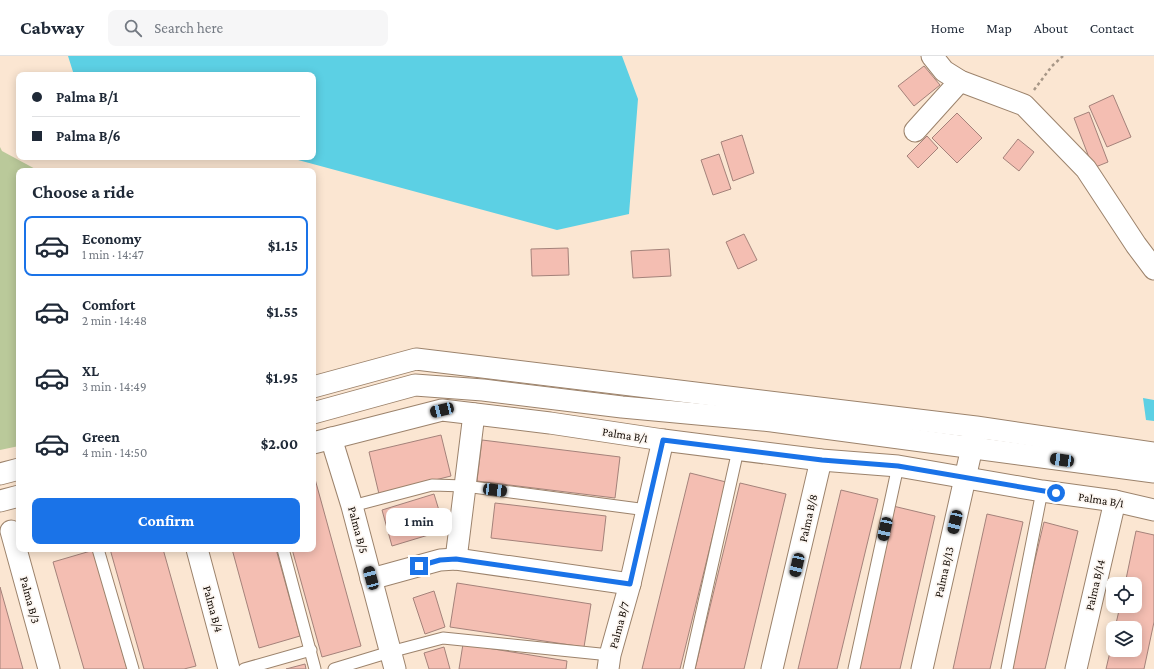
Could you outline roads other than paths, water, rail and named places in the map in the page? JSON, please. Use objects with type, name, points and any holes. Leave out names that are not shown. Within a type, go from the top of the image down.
[{"type":"street","points":[[932,56],[944,71],[960,81],[1024,105],[1086,169],[1136,245],[1154,269]]},
{"type":"street","points":[[915,131],[960,81]]},
{"type":"street","points":[[316,386],[416,359],[976,427],[1154,453]]},
{"type":"street","points":[[316,412],[415,385],[483,390],[622,407],[772,421],[1154,472]]},
{"type":"street","name":"Palma B/1","points":[[322,441],[442,410],[550,423],[738,450],[822,460],[898,466],[1042,491],[1115,501],[1154,510]]},
{"type":"street","points":[[456,559],[474,414]]},
{"type":"street","name":"Palma B/13","points":[[922,669],[976,427]]},
{"type":"street","name":"Palma B/7","points":[[609,662],[630,584],[663,440]]},
{"type":"street","name":"Palma B/5","points":[[322,441],[352,506],[392,660]]},
{"type":"street","name":"Palma B/8","points":[[772,669],[822,460]]},
{"type":"street","points":[[0,474],[16,470]]},
{"type":"street","points":[[0,501],[16,497]]},
{"type":"street","name":"Palma B/14","points":[[1076,669],[1115,501]]},
{"type":"street","name":"Palma B/3","points":[[10,531],[49,669]]},
{"type":"street","name":"Palma B/4","points":[[198,552],[229,669]]},
{"type":"street","points":[[371,578],[440,560],[456,559],[630,584]]},
{"type":"lane","points":[[689,669],[738,450]]},
{"type":"lane","points":[[854,669],[898,466]]},
{"type":"lane","points":[[352,506],[432,485],[465,486],[647,510]]},
{"type":"lane","points":[[1007,669],[1042,491]]},
{"type":"lane","points":[[99,552],[133,669]]},
{"type":"lane","points":[[284,552],[315,669]]},
{"type":"lane","points":[[334,669],[392,660],[442,638],[609,662]]},
{"type":"lane","points":[[244,669],[311,650]]},
{"type":"water","points":[[68,56],[622,56],[638,99],[629,214],[557,230],[298,160],[316,160],[316,72],[73,72]]},
{"type":"water","points":[[1143,398],[1154,400],[1154,421],[1146,420]]}]
